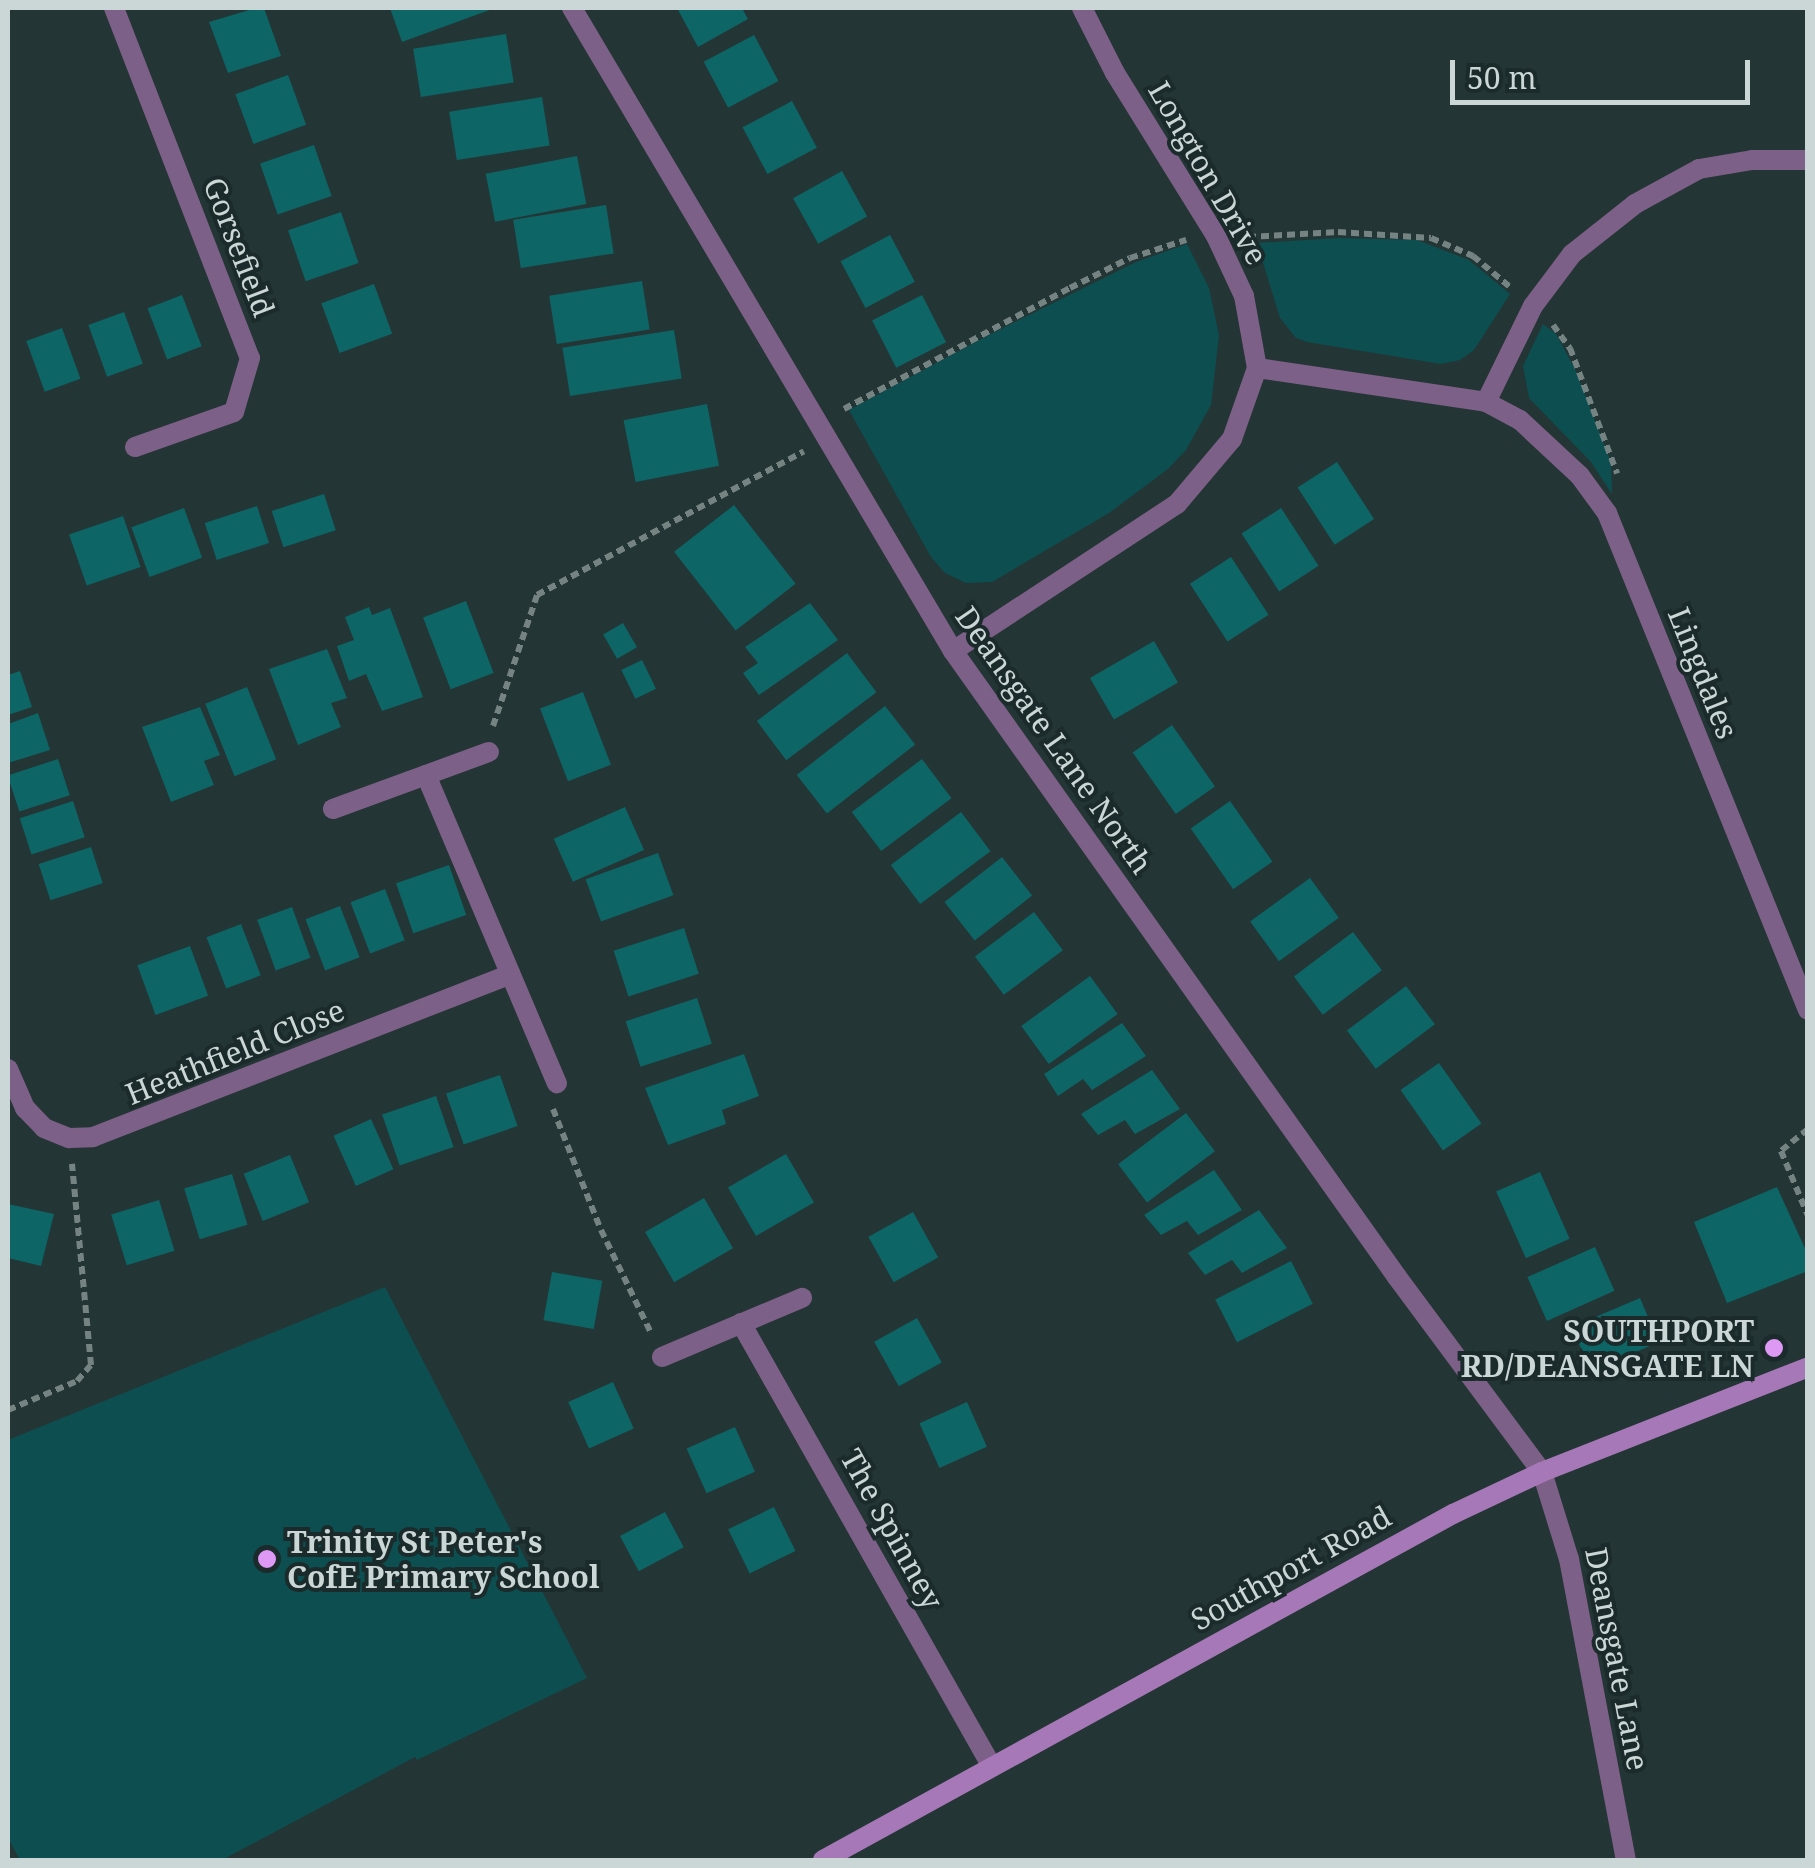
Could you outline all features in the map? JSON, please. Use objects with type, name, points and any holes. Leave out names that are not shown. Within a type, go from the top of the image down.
[{"type":"main road","name":"Southport Road","points":[[823,1860],[1453,1514],[1542,1472],[1808,1367]]},
{"type":"street","name":"Gorsefield","points":[[114,8],[250,358],[234,412],[135,447]]},
{"type":"street","name":"Deansgate Lane North","points":[[572,8],[953,651],[1374,1245],[1542,1472]]},
{"type":"street","name":"Longton Drive","points":[[953,651],[1177,504],[1232,439],[1257,368],[1244,296],[1216,236],[1114,73],[1082,8]]},
{"type":"street","points":[[1486,402],[1533,306],[1572,254],[1635,204],[1698,169],[1752,160],[1808,160]]},
{"type":"street","name":"Lingdales","points":[[1257,368],[1486,402],[1520,420],[1580,476],[1607,513],[1808,1010]]},
{"type":"street","points":[[333,809],[488,752]]},
{"type":"street","points":[[426,774],[557,1083]]},
{"type":"street","name":"Heathfield Close","points":[[69,1138],[121,1130],[510,974]]},
{"type":"street","points":[[8,1069],[25,1108],[44,1128],[69,1138]]},
{"type":"street","points":[[662,1357],[802,1298]]},
{"type":"street","name":"The Spinney","points":[[741,1323],[991,1765]]},
{"type":"street","name":"Deansgate Lane","points":[[1542,1472],[1568,1559],[1626,1860]]},
{"type":"path","points":[[488,752],[495,708],[536,595],[804,450],[842,410],[1130,258],[1187,239],[1338,232],[1430,238],[1474,256],[1533,306],[1570,348],[1616,462],[1618,478]]},
{"type":"path","points":[[557,1083],[553,1108],[601,1230],[662,1357]]},
{"type":"path","points":[[1808,1129],[1781,1151],[1808,1216]]},
{"type":"path","points":[[8,1410],[76,1381],[90,1365],[69,1138]]},
{"type":"shaded area","points":[[1338,238],[1417,240],[1469,260],[1510,294],[1474,350],[1460,360],[1441,364],[1307,342],[1296,338],[1280,318],[1257,243]]},
{"type":"shaded area","points":[[1187,244],[1209,288],[1219,335],[1211,405],[1186,450],[1168,469],[1109,513],[992,582],[966,583],[945,573],[931,557],[849,410],[1136,262]]},
{"type":"shaded area","points":[[1543,324],[1556,334],[1575,369],[1611,462],[1612,494],[1591,462],[1529,398],[1523,366]]},
{"type":"shaded area","name":"Trinity St Peter's CofE Primary School","points":[[385,1287],[587,1678],[417,1760],[415,1757],[222,1860],[20,1860],[8,1838],[8,1440]]},
{"type":"building","points":[[264,8],[281,56],[228,73],[209,22]]},
{"type":"building","points":[[390,8],[495,8],[402,42]]},
{"type":"building","points":[[677,8],[742,8],[748,19],[698,47]]},
{"type":"building","points":[[506,34],[514,82],[421,97],[413,49]]},
{"type":"building","points":[[754,35],[778,81],[728,108],[704,62]]},
{"type":"building","points":[[288,75],[306,125],[254,144],[235,94]]},
{"type":"building","points":[[542,97],[550,145],[457,160],[449,112]]},
{"type":"building","points":[[792,101],[817,148],[767,174],[743,127]]},
{"type":"building","points":[[314,145],[332,196],[278,215],[260,164]]},
{"type":"building","points":[[577,156],[586,204],[495,222],[486,174]]},
{"type":"building","points":[[842,171],[867,216],[818,244],[793,198]]},
{"type":"building","points":[[606,205],[614,253],[521,268],[513,220]]},
{"type":"building","points":[[341,212],[359,263],[306,281],[288,230]]},
{"type":"building","points":[[890,235],[915,282],[865,308],[841,261]]},
{"type":"building","points":[[642,281],[650,329],[557,344],[549,296]]},
{"type":"building","points":[[374,284],[392,334],[340,353],[321,303]]},
{"type":"building","points":[[182,295],[202,346],[167,360],[147,308]]},
{"type":"building","points":[[922,295],[946,342],[896,368],[872,320]]},
{"type":"building","points":[[124,312],[143,364],[107,377],[88,325]]},
{"type":"building","points":[[62,328],[80,379],[45,392],[26,341]]},
{"type":"building","points":[[674,330],[682,378],[570,396],[562,348]]},
{"type":"building","points":[[707,404],[719,466],[636,482],[624,420]]},
{"type":"building","points":[[1337,462],[1374,519],[1335,545],[1298,488]]},
{"type":"building","points":[[324,494],[336,530],[283,547],[272,511]]},
{"type":"building","points":[[734,505],[796,584],[736,631],[674,552]]},
{"type":"building","points":[[257,506],[269,543],[217,560],[205,523]]},
{"type":"building","points":[[184,508],[202,558],[150,577],[131,527]]},
{"type":"building","points":[[1281,508],[1319,566],[1279,591],[1242,534]]},
{"type":"building","points":[[123,516],[141,567],[87,586],[69,535]]},
{"type":"building","points":[[1231,557],[1269,615],[1227,642],[1190,584]]},
{"type":"building","points":[[466,601],[494,673],[451,689],[423,617]]},
{"type":"building","points":[[810,603],[838,640],[759,695],[743,673],[758,663],[745,647]]},
{"type":"building","points":[[369,607],[372,615],[390,608],[423,697],[382,711],[366,674],[349,681],[337,646],[354,640],[345,617]]},
{"type":"building","points":[[623,623],[637,647],[617,659],[603,634]]},
{"type":"building","points":[[1154,641],[1178,683],[1114,720],[1090,678]]},
{"type":"building","points":[[327,649],[347,698],[331,703],[341,727],[298,745],[269,669]]},
{"type":"building","points":[[847,653],[876,692],[786,760],[757,721]]},
{"type":"building","points":[[642,660],[656,689],[635,699],[621,670]]},
{"type":"building","points":[[20,671],[32,707],[8,715],[8,675]]},
{"type":"building","points":[[247,687],[276,759],[234,776],[205,704]]},
{"type":"building","points":[[583,692],[611,765],[568,781],[540,708]]},
{"type":"building","points":[[885,706],[915,745],[827,814],[797,775]]},
{"type":"building","points":[[200,707],[220,755],[204,761],[214,785],[171,802],[142,727]]},
{"type":"building","points":[[38,713],[50,750],[8,763],[8,724]]},
{"type":"building","points":[[1172,725],[1215,786],[1176,814],[1133,753]]},
{"type":"building","points":[[58,759],[70,795],[19,812],[8,775]]},
{"type":"building","points":[[922,759],[951,798],[881,851],[852,812]]},
{"type":"building","points":[[73,801],[85,837],[31,854],[20,818]]},
{"type":"building","points":[[1230,801],[1272,862],[1233,889],[1191,829]]},
{"type":"building","points":[[625,807],[644,850],[573,882],[554,839]]},
{"type":"building","points":[[961,812],[990,851],[920,904],[891,865]]},
{"type":"building","points":[[91,847],[103,883],[50,900],[39,864]]},
{"type":"building","points":[[658,853],[673,895],[601,922],[586,879]]},
{"type":"building","points":[[1002,857],[1032,896],[975,941],[944,902]]},
{"type":"building","points":[[449,865],[466,915],[413,933],[396,883]]},
{"type":"building","points":[[1310,878],[1339,918],[1279,961],[1250,921]]},
{"type":"building","points":[[385,889],[405,940],[370,954],[350,902]]},
{"type":"building","points":[[340,906],[360,957],[325,971],[305,919]]},
{"type":"building","points":[[292,907],[310,958],[276,970],[257,920]]},
{"type":"building","points":[[1034,912],[1063,950],[1004,995],[975,957]]},
{"type":"building","points":[[241,924],[261,975],[226,989],[206,937]]},
{"type":"building","points":[[684,928],[699,974],[628,997],[614,951]]},
{"type":"building","points":[[1353,932],[1382,970],[1323,1015],[1294,977]]},
{"type":"building","points":[[190,946],[208,996],[156,1015],[137,965]]},
{"type":"building","points":[[1090,976],[1118,1014],[1049,1064],[1021,1026]]},
{"type":"building","points":[[1406,986],[1435,1024],[1376,1069],[1347,1031]]},
{"type":"building","points":[[697,998],[712,1044],[641,1067],[626,1021]]},
{"type":"building","points":[[1122,1023],[1146,1056],[1092,1090],[1083,1079],[1058,1096],[1044,1074]]},
{"type":"building","points":[[744,1054],[759,1096],[722,1110],[726,1124],[668,1145],[645,1088]]},
{"type":"building","points":[[1439,1063],[1481,1124],[1443,1151],[1400,1090]]},
{"type":"building","points":[[1152,1070],[1180,1109],[1135,1134],[1125,1120],[1098,1135],[1081,1114]]},
{"type":"building","points":[[500,1075],[518,1126],[464,1145],[446,1094]]},
{"type":"building","points":[[436,1096],[454,1147],[400,1166],[382,1115]]},
{"type":"building","points":[[1186,1113],[1215,1151],[1147,1202],[1118,1164]]},
{"type":"building","points":[[371,1119],[393,1169],[356,1186],[334,1136]]},
{"type":"building","points":[[786,1154],[814,1202],[756,1236],[728,1188]]},
{"type":"building","points":[[290,1155],[309,1202],[263,1221],[244,1174]]},
{"type":"building","points":[[1214,1170],[1242,1210],[1198,1235],[1187,1221],[1161,1235],[1144,1215]]},
{"type":"building","points":[[1540,1172],[1570,1239],[1526,1258],[1496,1192]]},
{"type":"building","points":[[232,1174],[247,1225],[200,1239],[184,1189]]},
{"type":"building","points":[[1777,1187],[1808,1255],[1808,1271],[1727,1303],[1694,1222]]},
{"type":"building","points":[[704,1198],[733,1248],[674,1282],[645,1232]]},
{"type":"building","points":[[159,1200],[174,1251],[127,1265],[111,1215]]},
{"type":"building","points":[[8,1204],[54,1214],[41,1266],[8,1258]]},
{"type":"building","points":[[1259,1210],[1287,1248],[1242,1273],[1232,1260],[1205,1275],[1188,1253]]},
{"type":"building","points":[[913,1212],[938,1257],[894,1282],[868,1237]]},
{"type":"building","points":[[1595,1247],[1615,1291],[1547,1321],[1527,1277]]},
{"type":"building","points":[[1291,1261],[1313,1304],[1237,1342],[1215,1300]]},
{"type":"building","points":[[552,1272],[602,1281],[594,1329],[543,1320]]},
{"type":"building","points":[[1640,1298],[1659,1342],[1591,1371],[1572,1327]]},
{"type":"building","points":[[917,1318],[942,1363],[899,1386],[874,1342]]},
{"type":"building","points":[[613,1382],[634,1429],[589,1449],[568,1402]]},
{"type":"building","points":[[967,1402],[987,1447],[939,1468],[919,1423]]},
{"type":"building","points":[[735,1427],[755,1472],[707,1493],[687,1449]]},
{"type":"building","points":[[774,1507],[795,1551],[750,1573],[728,1529]]},
{"type":"building","points":[[665,1512],[684,1547],[639,1571],[620,1536]]},
{"type":"place","name":"SOUTHPORT RD/DEANSGATE LN","points":[[1774,1348]]},
{"type":"place","name":"Trinity St Peter's CofE Primary School","points":[[267,1559]]}]
